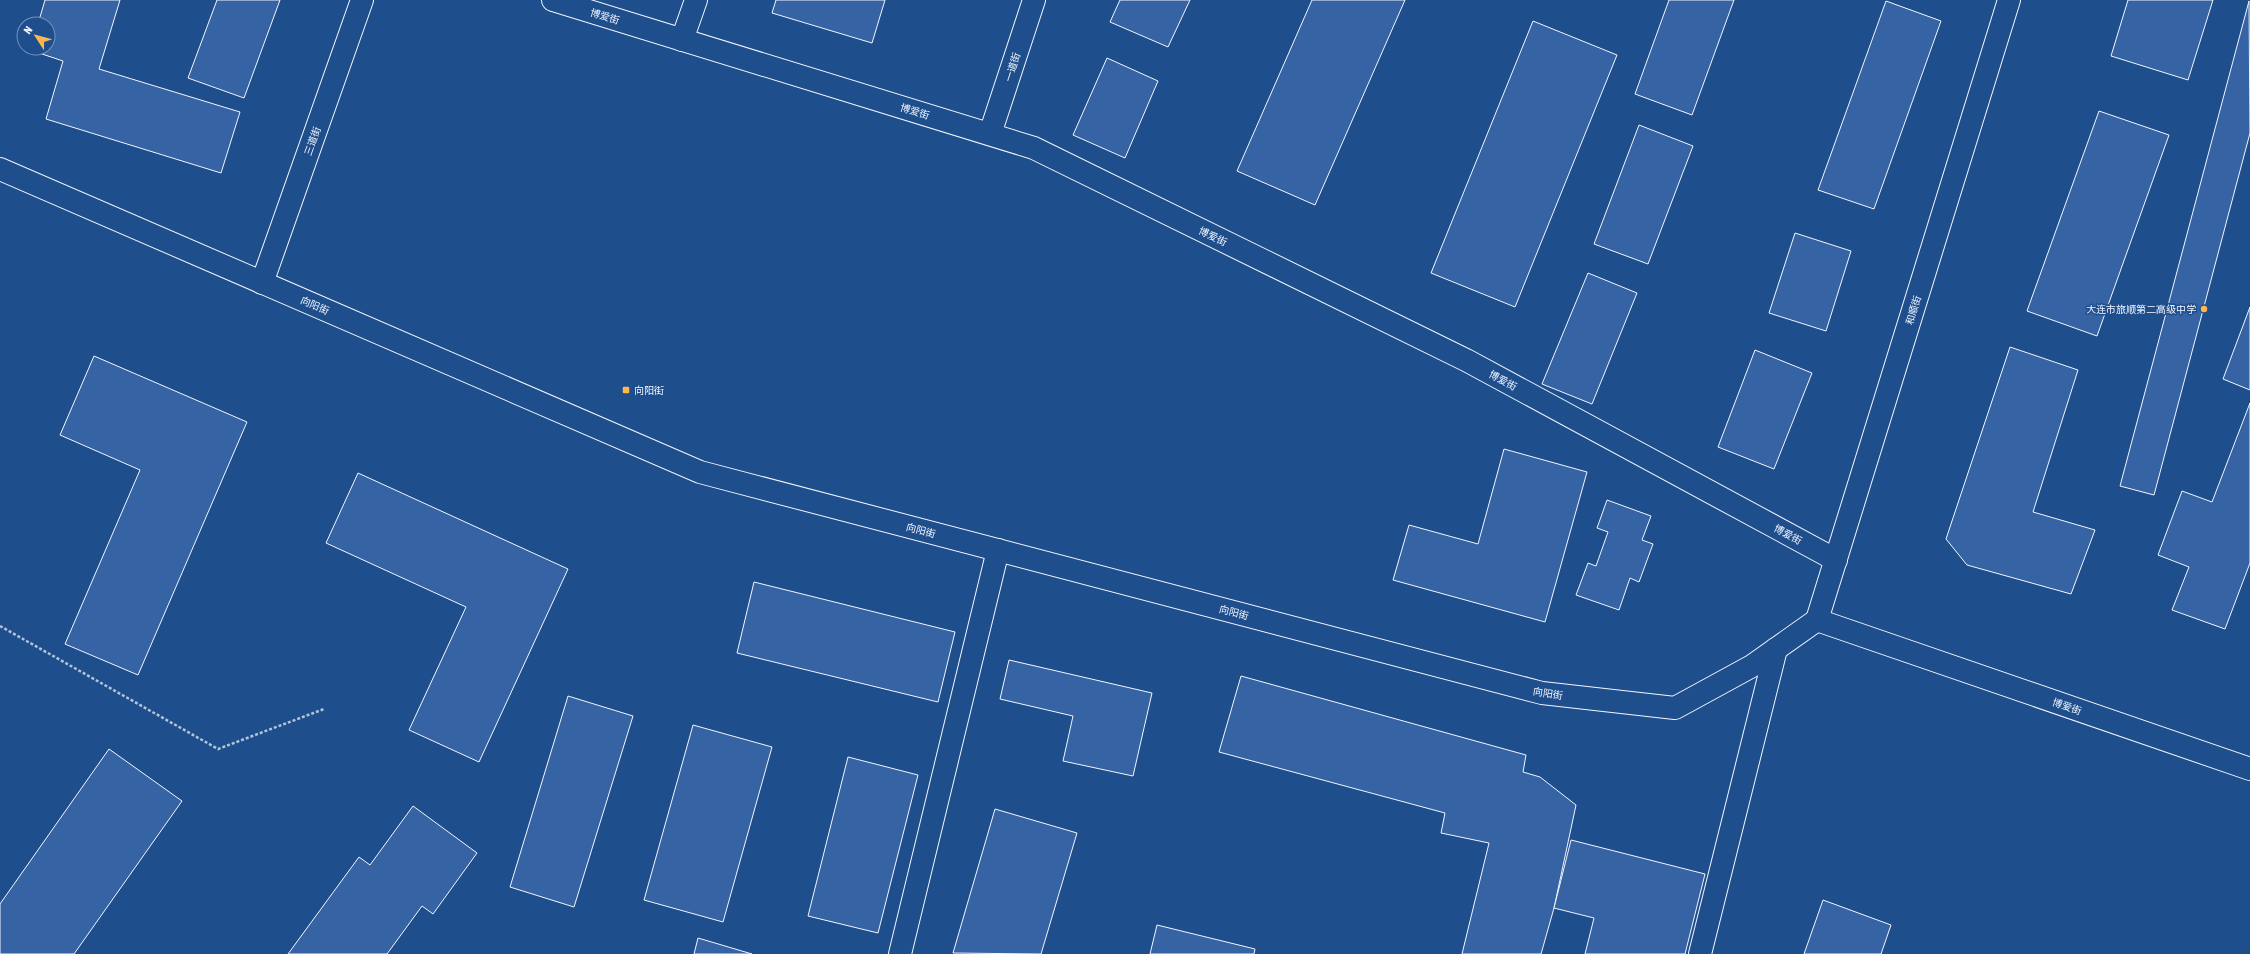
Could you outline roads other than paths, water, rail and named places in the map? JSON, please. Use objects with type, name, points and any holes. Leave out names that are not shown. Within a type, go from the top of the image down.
[{"type":"street","name":"三道街","points":[[262,282],[362,0]]},
{"type":"street","name":"博爱街","points":[[553,0],[1034,148],[1466,360],[1836,560]]},
{"type":"street","points":[[682,40],[696,0]]},
{"type":"street","name":"一道街","points":[[990,134],[1034,0]]},
{"type":"street","name":"和顺街","points":[[1817,620],[2003,2]]},
{"type":"street","name":"向阳街","points":[[0,169],[700,472],[1542,693],[1675,708],[1752,666],[1817,620]]},
{"type":"street","points":[[900,954],[998,550]]},
{"type":"street","name":"博爱街","points":[[1817,620],[2250,769]]},
{"type":"street","points":[[1700,954],[1776,649]]},
{"type":"place","name":"大连市旅顺第二高级中学","points":[[2204,309]]},
{"type":"place","name":"向阳街","points":[[626,390]]}]
